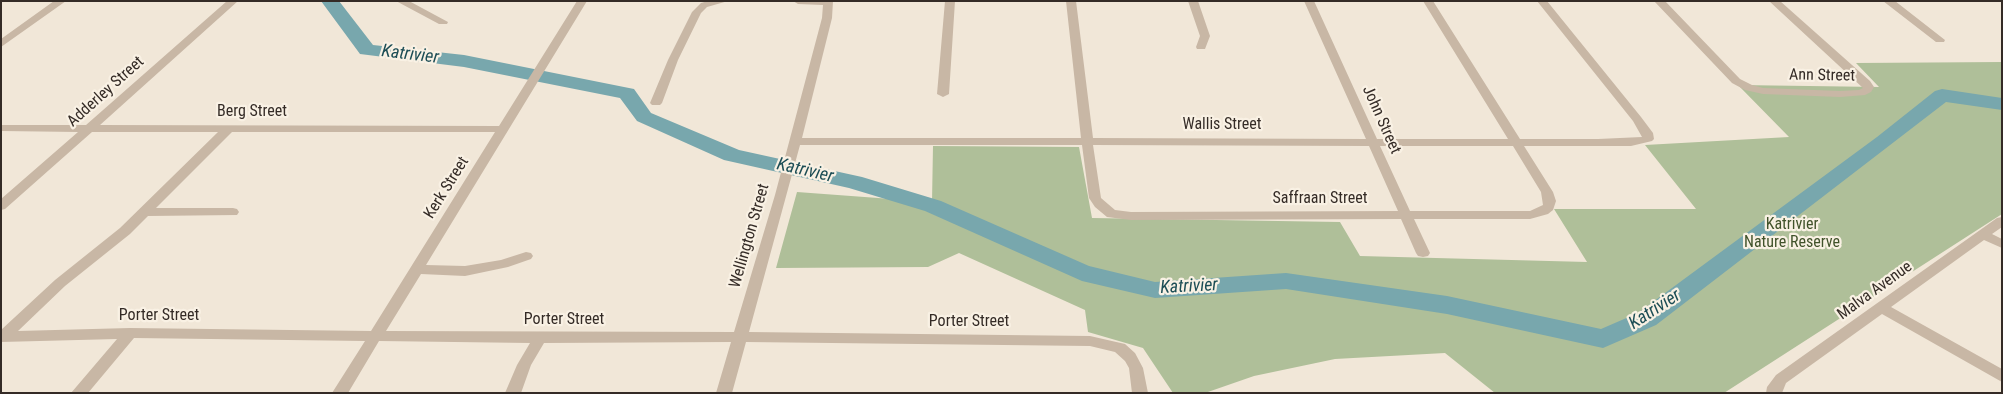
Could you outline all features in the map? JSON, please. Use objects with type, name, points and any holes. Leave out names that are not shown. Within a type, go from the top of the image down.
[{"type":"street","points":[[1,44],[61,1]]},
{"type":"street","name":"Adderley Street","points":[[1,206],[233,1]]},
{"type":"street","points":[[401,1],[443,22]]},
{"type":"street","name":"Kerk Street","points":[[340,393],[582,1]]},
{"type":"street","points":[[656,103],[673,60],[697,12],[704,5],[722,1]]},
{"type":"street","points":[[798,1],[828,1]]},
{"type":"street","name":"Wellington Street","points":[[724,393],[795,142],[827,18],[828,1]]},
{"type":"street","points":[[943,94],[950,1]]},
{"type":"street","points":[[1071,1],[1087,141]]},
{"type":"street","points":[[1194,1],[1205,36],[1201,47]]},
{"type":"street","name":"John Street","points":[[1309,1],[1423,254]]},
{"type":"street","points":[[1428,1],[1517,143]]},
{"type":"street","name":"Wallis Street","points":[[795,142],[1517,143],[1632,142],[1648,139],[1640,123],[1542,1]]},
{"type":"street","name":"Ann Street","points":[[1659,1],[1736,81],[1749,88],[1763,91],[1854,94],[1868,90],[1869,87],[1866,83],[1774,1]]},
{"type":"street","points":[[1888,1],[1940,40]]},
{"type":"street","name":"Berg Street","points":[[1,128],[502,129]]},
{"type":"street","points":[[2,337],[60,283],[100,253],[145,212],[228,129]]},
{"type":"street","name":"Saffraan Street","points":[[1087,141],[1095,198],[1105,210],[1120,216],[1530,215],[1544,211],[1549,207],[1550,201],[1547,192],[1517,143]]},
{"type":"street","points":[[145,212],[232,212]]},
{"type":"street","name":"Malva Avenue","points":[[1774,393],[1774,387],[1781,379],[2002,221]]},
{"type":"street","points":[[1982,235],[2002,244]]},
{"type":"street","points":[[416,269],[466,271],[503,264],[526,256]]},
{"type":"street","points":[[1882,308],[2002,376]]},
{"type":"street","points":[[79,393],[130,333]]},
{"type":"street","name":"Porter Street","points":[[2,337],[130,333],[540,338],[739,337],[1090,340],[1114,346],[1124,351],[1130,357],[1136,368],[1140,393]]},
{"type":"street","points":[[512,393],[524,365],[540,338]]},
{"type":"green space","name":"Katrivier Nature Reserve","points":[[2002,62],[2002,214],[1724,393],[1495,393],[1445,353],[1335,359],[1254,376],[1205,393],[1173,393],[1143,348],[1088,332],[1085,310],[959,253],[928,267],[776,268],[797,192],[932,202],[933,146],[1079,147],[1092,218],[1340,222],[1360,256],[1587,262],[1554,209],[1696,209],[1645,145],[1789,137],[1738,85],[1879,87],[1856,63]]},
{"type":"waterway","name":"Katrivier","points":[[330,1],[367,50],[464,61],[627,93],[644,117],[732,155],[854,182],[933,206],[1082,273],[1155,290],[1286,281],[1447,305],[1603,339],[1647,319],[1884,141],[1942,95],[2002,104]]}]
